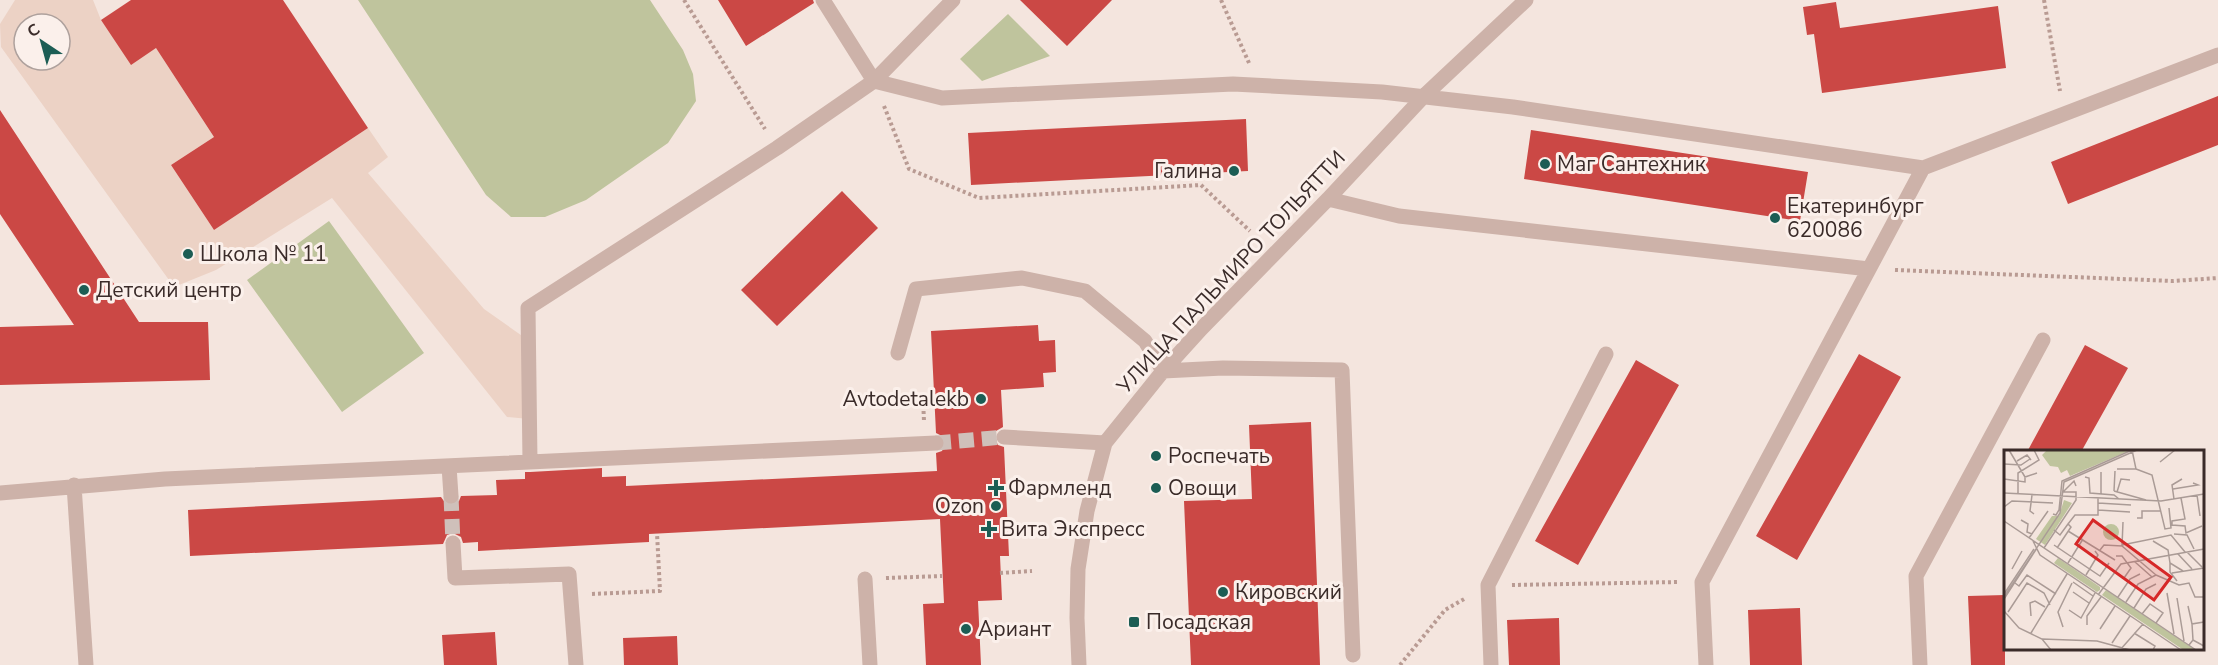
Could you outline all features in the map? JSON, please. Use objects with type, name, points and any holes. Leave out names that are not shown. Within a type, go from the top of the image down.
[{"type":"street","points":[[823,0],[874,81],[942,98],[1233,84],[1425,95],[1923,168],[2218,55]]},
{"type":"street","points":[[530,462],[528,308],[777,148],[874,81],[953,0]]},
{"type":"street","name":"УЛИЦА ПАЛЬМИРО ТОЛЬЯТТИ","points":[[1079,665],[1078,569],[1087,511],[1105,442],[1201,329],[1328,200],[1425,95],[1526,0]]},
{"type":"street","points":[[1706,665],[1702,582],[1923,168]]},
{"type":"street","points":[[1328,200],[1399,216],[1869,268]]},
{"type":"street","points":[[898,353],[916,290],[1022,278],[1085,291],[1145,341],[1163,371],[1223,368],[1342,370],[1353,655]]},
{"type":"street","points":[[1920,665],[1916,576],[2043,340]]},
{"type":"street","points":[[1491,665],[1488,585],[1606,354]]},
{"type":"street","points":[[1004,437],[1105,442]]},
{"type":"street","points":[[0,493],[165,479],[936,443]]},
{"type":"street","points":[[449,466],[451,496]]},
{"type":"street","points":[[74,485],[86,665]]},
{"type":"street","points":[[453,543],[455,578],[569,574],[576,665]]},
{"type":"street","points":[[865,579],[870,665]]},
{"type":"path","points":[[684,0],[777,148]]},
{"type":"path","points":[[1221,0],[1259,85]]},
{"type":"path","points":[[2044,0],[2064,114]]},
{"type":"path","points":[[874,81],[909,169],[979,198],[1201,185],[1250,231]]},
{"type":"path","points":[[1869,268],[2174,281],[2218,278]]},
{"type":"path","points":[[571,595],[660,591],[657,533]]},
{"type":"path","points":[[1000,573],[1032,572]]},
{"type":"path","points":[[865,579],[942,576]]},
{"type":"path","points":[[1400,665],[1445,610],[1488,585],[1702,582]]},
{"type":"green space","points":[[358,0],[650,0],[683,50],[693,74],[696,101],[668,143],[586,200],[545,217],[511,217],[486,195]]},
{"type":"green space","points":[[1008,14],[1050,56],[982,81],[960,59]]},
{"type":"green space","points":[[329,221],[424,353],[342,412],[247,280]]},
{"type":"shaded area","points":[[15,0],[93,0],[101,20],[131,64],[156,48],[214,137],[171,165],[214,230],[368,128],[388,157],[368,173],[484,309],[528,340],[529,419],[507,417],[332,198],[216,270],[174,287],[19,72],[72,72],[72,12],[12,12],[12,62],[1,47],[0,24]]},
{"type":"building","name":"Детский центр","points":[[131,0],[283,0],[368,128],[214,230],[171,165],[214,137],[156,48],[131,65],[101,20]]},
{"type":"building","points":[[718,0],[813,0],[814,3],[746,46]]},
{"type":"building","points":[[1020,0],[1112,0],[1067,46]]},
{"type":"building","points":[[1836,2],[1840,28],[1998,6],[2006,68],[1822,93],[1814,34],[1807,35],[1803,7]]},
{"type":"building","points":[[2218,96],[2218,145],[2068,204],[2051,162]]},
{"type":"building","name":"Детский центр","points":[[0,110],[139,322],[208,322],[210,380],[0,385],[0,327],[74,325],[0,214]]},
{"type":"building","points":[[1246,119],[1248,171],[971,185],[968,133]]},
{"type":"building","points":[[1531,130],[1808,172],[1800,221],[1524,179]]},
{"type":"building","points":[[842,191],[878,228],[777,326],[741,290]]},
{"type":"building","points":[[1038,325],[1039,341],[1055,340],[1056,372],[1043,373],[1044,387],[1001,390],[1003,427],[996,431],[994,437],[998,445],[1004,447],[1009,556],[1000,556],[1002,600],[978,601],[981,665],[926,665],[923,604],[944,603],[940,519],[649,534],[649,542],[478,551],[478,542],[463,543],[461,537],[453,533],[447,535],[443,544],[190,556],[188,510],[441,497],[446,504],[452,506],[459,501],[461,496],[497,495],[496,480],[525,479],[525,472],[602,468],[602,477],[626,476],[626,486],[937,471],[936,453],[942,451],[946,443],[944,437],[936,433],[931,331]]},
{"type":"building","points":[[2085,345],[2128,368],[2082,450],[2028,450]]},
{"type":"building","points":[[1859,354],[1901,377],[1797,560],[1756,536]]},
{"type":"building","points":[[1636,360],[1679,385],[1578,565],[1535,541]]},
{"type":"building","points":[[1311,422],[1320,665],[1191,665],[1184,501],[1252,499],[1249,425]]},
{"type":"building","points":[[2004,595],[2005,665],[1971,665],[1968,596]]},
{"type":"building","points":[[1800,608],[1802,665],[1750,665],[1748,610]]},
{"type":"building","points":[[1559,618],[1560,665],[1509,665],[1507,620]]},
{"type":"building","points":[[495,632],[497,665],[444,665],[442,635]]},
{"type":"building","points":[[677,636],[678,665],[624,665],[623,638]]},
{"type":"tunnel","points":[[936,443],[1004,437]]},
{"type":"tunnel","points":[[451,496],[453,543]]},
{"type":"place","name":"Маг Сантехник","points":[[1545,164]]},
{"type":"place","name":"Галина","points":[[1234,171]]},
{"type":"place","name":"Екатеринбург 620086","points":[[1775,218]]},
{"type":"place","name":"Школа № 11","points":[[188,254]]},
{"type":"place","name":"Детский центр","points":[[84,290]]},
{"type":"place","name":"Avtodetalekb","points":[[981,399]]},
{"type":"place","name":"Роспечать","points":[[1156,456]]},
{"type":"place","name":"Фармленд","points":[[996,488]]},
{"type":"place","name":"Овощи","points":[[1156,488]]},
{"type":"place","name":"Ozon","points":[[996,506]]},
{"type":"place","name":"Вита Экспресс","points":[[989,529]]},
{"type":"place","name":"Кировский","points":[[1223,592]]},
{"type":"place","name":"Посадская","points":[[1134,622]]},
{"type":"place","name":"Ариант","points":[[966,629]]}]
